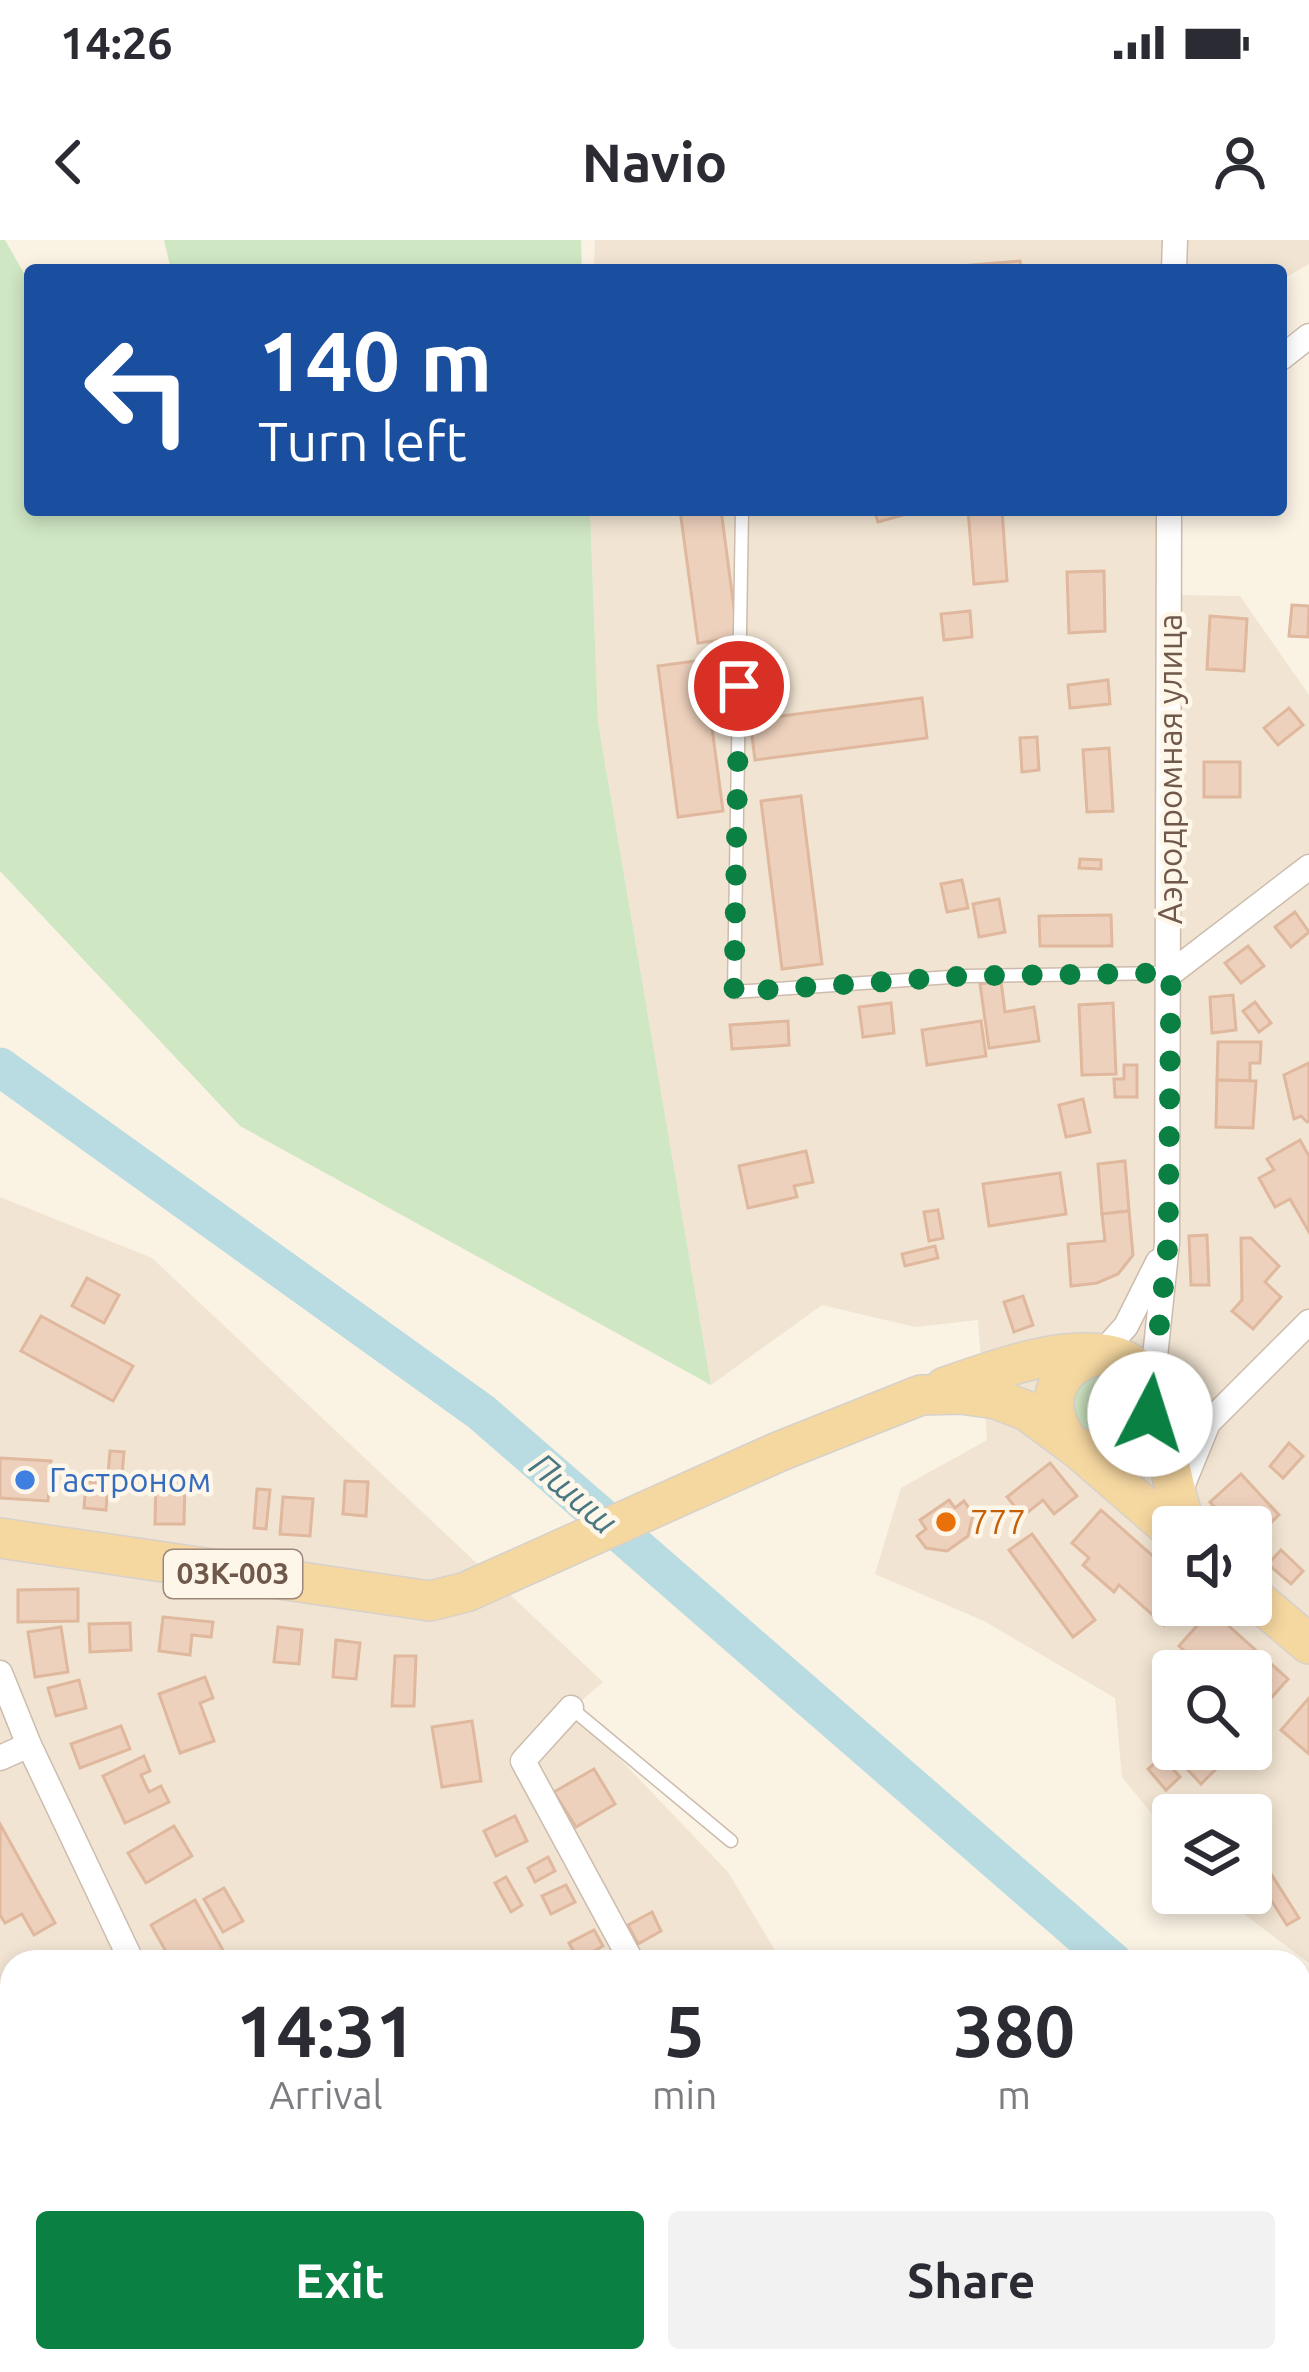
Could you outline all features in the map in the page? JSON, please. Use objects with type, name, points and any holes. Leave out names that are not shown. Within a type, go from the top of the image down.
[{"type":"main road","name":"03К-003","points":[[0,1538],[430,1600],[466,1592],[778,1451],[921,1395],[1035,1358],[1100,1355]]},
{"type":"main road","points":[[1151,1398],[1145,1428],[1122,1449],[1091,1452],[1071,1443],[1052,1409],[1060,1378],[1070,1366],[1100,1355],[1128,1362],[1139,1372],[1151,1398],[1175,1506]]},
{"type":"main road","name":"03К-003","points":[[921,1395],[995,1399],[1027,1411],[1159,1506]]},
{"type":"main road","points":[[1272,1612],[1309,1643]]},
{"type":"street","name":"Аэродромная улица","points":[[1151,1398],[1168,1244],[1169,516]]},
{"type":"street","points":[[1171,973],[1309,867]]},
{"type":"street","name":"Аэродромная улица","points":[[1100,1355],[1126,1327],[1168,1244]]},
{"type":"street","points":[[1182,1506],[1208,1423],[1309,1322]]},
{"type":"street","points":[[0,1673],[126,1950]]},
{"type":"street","points":[[571,1708],[523,1761],[625,1950]]},
{"type":"street","points":[[0,1757],[29,1745]]},
{"type":"lane","points":[[742,516],[734,992],[965,976],[1171,973]]},
{"type":"lane","points":[[571,1708],[731,1841]]},
{"type":"shaded area","points":[[595,240],[1309,240],[1309,264],[1287,277],[1287,264],[594,264]]},
{"type":"shaded area","points":[[590,516],[1169,516],[1169,595],[1240,596],[1309,695],[1309,1950],[1292,1950],[1244,1914],[1272,1914],[1272,1794],[1152,1794],[1152,1814],[1122,1777],[1115,1698],[984,1621],[875,1574],[901,1488],[987,1440],[978,1320],[915,1327],[822,1305],[711,1385],[598,722]]},
{"type":"shaded area","points":[[0,1197],[152,1258],[603,1682],[572,1709],[728,1872],[775,1950],[0,1950]]},
{"type":"green space","points":[[0,240],[5,240],[24,273],[24,516],[590,516],[598,722],[711,1385],[240,1126],[0,871]]},
{"type":"green space","points":[[164,240],[581,240],[582,264],[170,264]]},
{"type":"green space","points":[[1101,1371],[1123,1381],[1133,1403],[1123,1425],[1101,1435],[1079,1425],[1069,1403],[1079,1381]]},
{"type":"building","points":[[681,516],[722,516],[738,638],[698,643]]},
{"type":"building","points":[[968,516],[1002,516],[1007,581],[974,584]]},
{"type":"building","points":[[1104,571],[1105,631],[1069,633],[1067,572]]},
{"type":"building","points":[[1292,605],[1309,606],[1308,637],[1289,636]]},
{"type":"building","points":[[970,611],[972,637],[944,640],[941,614]]},
{"type":"building","points":[[1210,616],[1247,619],[1244,671],[1207,669]]},
{"type":"building","points":[[703,660],[723,811],[678,817],[658,666]]},
{"type":"building","points":[[1108,680],[1110,704],[1070,708],[1068,685]]},
{"type":"building","points":[[922,698],[927,738],[755,760],[750,720]]},
{"type":"building","points":[[1289,708],[1303,725],[1278,745],[1264,728]]},
{"type":"building","points":[[1037,737],[1039,770],[1022,772],[1020,738]]},
{"type":"building","points":[[1109,748],[1113,811],[1087,812],[1083,750]]},
{"type":"building","points":[[1204,762],[1240,762],[1240,797],[1204,797]]},
{"type":"building","points":[[801,796],[822,964],[782,969],[761,801]]},
{"type":"building","points":[[1080,859],[1101,860],[1101,869],[1079,868]]},
{"type":"building","points":[[962,880],[968,908],[947,912],[941,884]]},
{"type":"building","points":[[999,899],[1005,932],[979,937],[973,904]]},
{"type":"building","points":[[1295,912],[1309,932],[1291,947],[1275,927]]},
{"type":"building","points":[[1111,915],[1112,946],[1040,946],[1039,916]]},
{"type":"building","points":[[1248,946],[1264,966],[1241,983],[1225,963]]},
{"type":"building","points":[[1001,981],[1005,1012],[1034,1007],[1039,1041],[989,1048],[980,984]]},
{"type":"building","points":[[1233,995],[1236,1030],[1212,1033],[1210,997]]},
{"type":"building","points":[[1255,1002],[1271,1023],[1259,1032],[1243,1011]]},
{"type":"building","points":[[891,1003],[894,1033],[863,1037],[859,1007]]},
{"type":"building","points":[[1113,1003],[1116,1074],[1082,1075],[1079,1005]]},
{"type":"building","points":[[788,1021],[789,1045],[732,1049],[730,1025]]},
{"type":"building","points":[[981,1021],[986,1056],[927,1065],[922,1030]]},
{"type":"building","points":[[1218,1042],[1261,1042],[1260,1063],[1250,1063],[1250,1081],[1217,1080]]},
{"type":"building","points":[[1309,1063],[1307,1122],[1301,1116],[1294,1119],[1284,1075]]},
{"type":"building","points":[[1124,1065],[1137,1065],[1137,1097],[1115,1097],[1114,1079],[1124,1079]]},
{"type":"building","points":[[1217,1080],[1256,1081],[1253,1128],[1216,1127]]},
{"type":"building","points":[[1083,1099],[1090,1132],[1066,1137],[1059,1105]]},
{"type":"building","points":[[1300,1140],[1309,1156],[1309,1232],[1290,1199],[1275,1207],[1259,1178],[1274,1170],[1267,1159]]},
{"type":"building","points":[[806,1151],[813,1182],[794,1186],[797,1197],[748,1208],[739,1166]]},
{"type":"building","points":[[1125,1161],[1129,1211],[1102,1214],[1098,1164]]},
{"type":"building","points":[[1060,1173],[1066,1214],[989,1226],[983,1184]]},
{"type":"building","points":[[938,1210],[943,1238],[929,1241],[924,1212]]},
{"type":"building","points":[[1129,1211],[1133,1255],[1118,1274],[1071,1286],[1068,1244],[1105,1241],[1102,1214]]},
{"type":"building","points":[[1207,1235],[1209,1285],[1191,1285],[1189,1236]]},
{"type":"building","points":[[1241,1238],[1251,1238],[1279,1266],[1265,1282],[1281,1297],[1253,1329],[1232,1311],[1242,1300]]},
{"type":"building","points":[[935,1246],[938,1258],[905,1266],[902,1254]]},
{"type":"building","points":[[87,1278],[119,1295],[104,1323],[72,1306]]},
{"type":"building","points":[[1023,1296],[1033,1325],[1014,1332],[1004,1302]]},
{"type":"building","points":[[41,1316],[133,1366],[113,1401],[21,1351]]},
{"type":"building","points":[[1289,1443],[1303,1456],[1283,1478],[1270,1466]]},
{"type":"building","points":[[110,1451],[124,1452],[122,1475],[108,1474]]},
{"type":"building","name":"Гастроном","points":[[0,1458],[51,1461],[48,1501],[0,1498]]},
{"type":"building","points":[[1050,1463],[1077,1496],[1054,1514],[1043,1500],[1023,1516],[1007,1497]]},
{"type":"building","points":[[1241,1474],[1271,1506],[1214,1506],[1210,1502]]},
{"type":"building","points":[[156,1478],[185,1478],[184,1524],[155,1524]]},
{"type":"building","points":[[345,1481],[368,1482],[366,1516],[343,1514]]},
{"type":"building","points":[[86,1482],[108,1483],[106,1510],[84,1508]]},
{"type":"building","points":[[257,1489],[270,1490],[266,1529],[254,1528]]},
{"type":"building","points":[[283,1497],[313,1499],[310,1536],[280,1534]]},
{"type":"building","points":[[949,1500],[955,1508],[964,1501],[973,1514],[968,1536],[947,1551],[926,1548],[917,1536],[926,1529],[920,1520]]},
{"type":"building","points":[[1101,1510],[1152,1555],[1152,1614],[1119,1585],[1114,1592],[1083,1565],[1089,1558],[1072,1543]]},
{"type":"building","points":[[1032,1534],[1095,1620],[1073,1637],[1009,1550]]},
{"type":"building","points":[[1281,1550],[1303,1571],[1291,1584],[1272,1567]]},
{"type":"building","points":[[78,1589],[78,1621],[18,1622],[18,1590]]},
{"type":"building","points":[[163,1617],[213,1622],[211,1637],[192,1635],[190,1655],[159,1651]]},
{"type":"building","points":[[130,1623],[131,1650],[90,1652],[89,1624]]},
{"type":"building","points":[[1197,1626],[1229,1626],[1256,1650],[1183,1650],[1179,1646]]},
{"type":"building","points":[[61,1627],[68,1672],[35,1677],[28,1632]]},
{"type":"building","points":[[278,1627],[302,1630],[299,1664],[274,1662]]},
{"type":"building","points":[[336,1640],[360,1643],[356,1679],[333,1677]]},
{"type":"building","points":[[395,1656],[416,1656],[414,1706],[392,1706]]},
{"type":"building","points":[[1272,1665],[1288,1679],[1272,1697]]},
{"type":"building","points":[[205,1677],[213,1698],[200,1703],[214,1741],[180,1753],[159,1694]]},
{"type":"building","points":[[79,1680],[86,1708],[56,1716],[48,1688]]},
{"type":"building","points":[[1309,1698],[1309,1754],[1281,1730]]},
{"type":"building","points":[[472,1721],[481,1781],[442,1787],[432,1727]]},
{"type":"building","points":[[121,1726],[130,1749],[80,1768],[71,1744]]},
{"type":"building","points":[[144,1756],[150,1771],[141,1775],[149,1792],[161,1786],[169,1802],[125,1823],[103,1776]]},
{"type":"building","points":[[594,1769],[615,1804],[576,1827],[554,1792]]},
{"type":"building","points":[[1148,1769],[1174,1770],[1180,1777],[1166,1790]]},
{"type":"building","points":[[1188,1770],[1215,1770],[1201,1784]]},
{"type":"building","points":[[515,1816],[527,1841],[496,1856],[484,1831]]},
{"type":"building","points":[[0,1824],[55,1923],[34,1935],[22,1914],[5,1923],[0,1915]]},
{"type":"building","points":[[174,1826],[192,1856],[146,1883],[128,1853]]},
{"type":"building","points":[[548,1857],[555,1871],[535,1882],[528,1868]]},
{"type":"building","points":[[1272,1875],[1299,1918],[1287,1925],[1272,1902]]},
{"type":"building","points":[[506,1877],[522,1905],[511,1912],[495,1883]]},
{"type":"building","points":[[566,1885],[575,1902],[551,1914],[542,1896]]},
{"type":"building","points":[[224,1888],[243,1921],[223,1932],[204,1899]]},
{"type":"building","points":[[195,1900],[223,1950],[165,1950],[151,1925]]},
{"type":"building","points":[[652,1912],[661,1931],[638,1944],[628,1925]]},
{"type":"building","points":[[594,1930],[603,1946],[573,1950],[569,1943]]},
{"type":"waterway","name":"Пшиш","points":[[0,1067],[481,1412],[1099,1950]]},
{"type":"place","name":"Гастроном","points":[[25,1480]]},
{"type":"place","name":"777","points":[[946,1522]]},
{"type":"route","points":[[739,686],[734,992],[965,976],[1171,973],[1168,1244],[1150,1414]]}]
